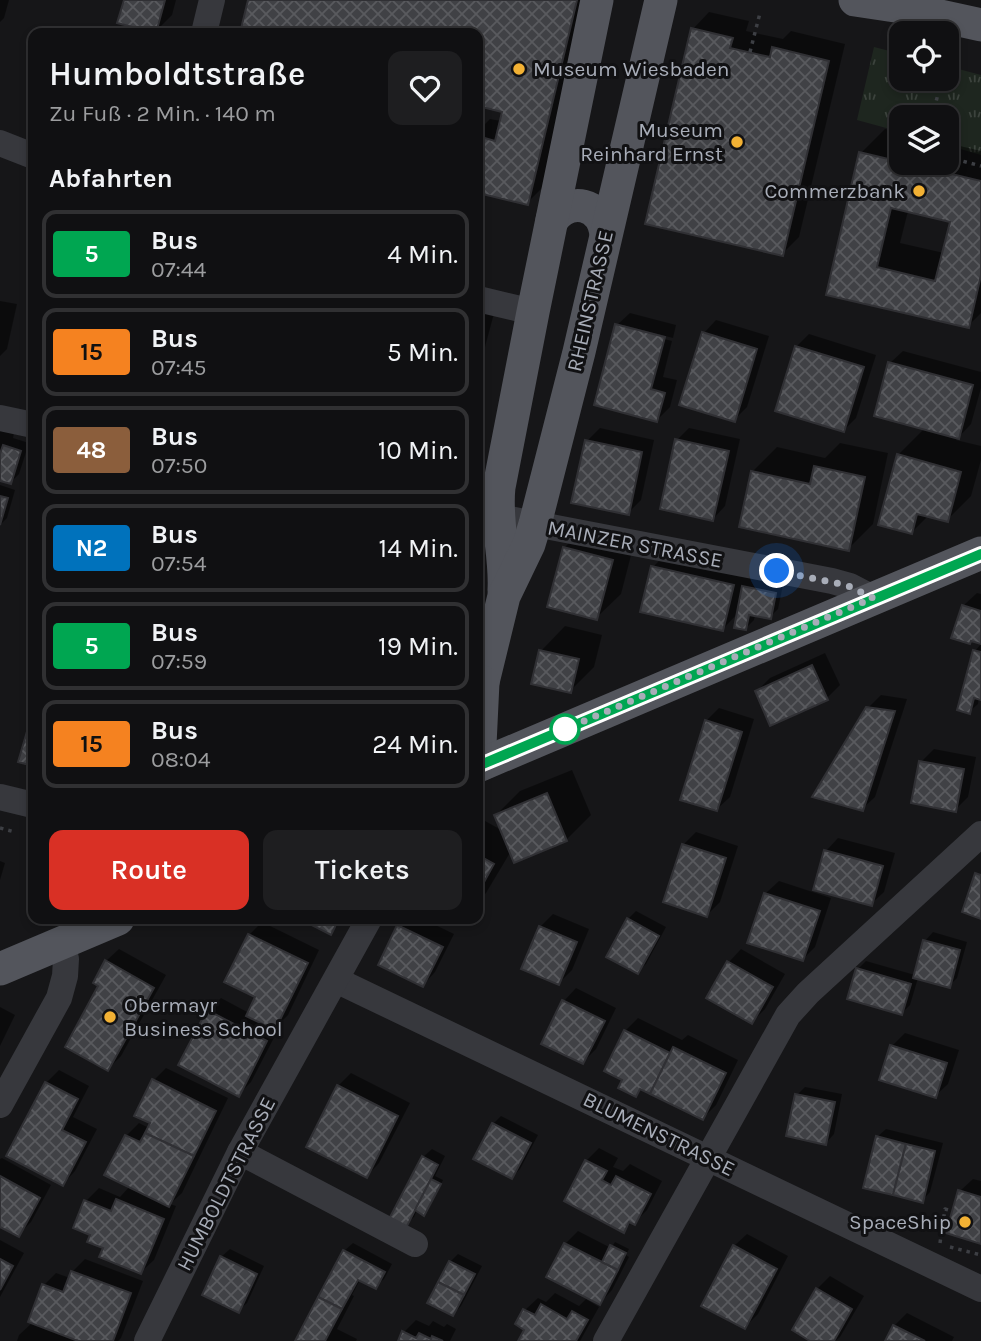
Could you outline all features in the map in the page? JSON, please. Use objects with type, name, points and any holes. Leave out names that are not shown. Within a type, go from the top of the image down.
[{"type":"main road","name":"RHEINSTRASSE","points":[[504,596],[504,562],[487,515],[499,487],[597,0]]},
{"type":"main road","name":"RHEINSTRASSE","points":[[483,677],[504,596],[529,544],[535,524],[579,352],[661,0]]},
{"type":"main road","points":[[855,0],[886,3],[981,25]]},
{"type":"main road","points":[[552,220],[562,209],[584,206],[602,219],[606,233]]},
{"type":"main road","points":[[483,764],[981,554]]},
{"type":"main road","points":[[0,969],[106,924]]},
{"type":"street","points":[[205,28],[212,0]]},
{"type":"street","points":[[0,143],[28,154]]},
{"type":"street","points":[[483,300],[533,312]]},
{"type":"street","points":[[0,418],[28,424]]},
{"type":"street","name":"MAINZER STRASSE","points":[[487,515],[832,581],[850,586],[873,598]]},
{"type":"street","points":[[0,797],[28,804]]},
{"type":"street","points":[[606,1341],[788,1015],[808,993],[981,834]]},
{"type":"street","name":"HUMBOLDTSTRASSE","points":[[147,1341],[240,1153],[366,924]]},
{"type":"street","points":[[0,1105],[58,998],[65,976],[66,959],[61,943]]},
{"type":"street","name":"BLUMENSTRASSE","points":[[336,980],[981,1289]]},
{"type":"street","points":[[240,1153],[415,1244]]},
{"type":"path","points":[[750,52],[760,13]]},
{"type":"path","points":[[959,160],[981,166]]},
{"type":"path","points":[[0,828],[15,832]]},
{"type":"path","points":[[952,1211],[946,1209],[939,1243],[981,1255]]},
{"type":"green space","points":[[874,47],[889,51],[889,91],[959,91],[959,69],[981,75],[981,155],[959,149],[959,105],[889,105],[889,129],[857,120]]},
{"type":"building","points":[[124,0],[165,0],[157,28],[136,28],[117,23]]},
{"type":"building","name":"Museum Wiesbaden","points":[[248,0],[577,0],[528,205],[483,194],[483,137],[495,141],[502,112],[483,107],[483,28],[241,28]]},
{"type":"building","name":"Museum Reinhard Ernst","points":[[691,28],[733,38],[730,48],[770,57],[772,47],[829,61],[783,256],[645,224]]},
{"type":"building","points":[[859,152],[889,159],[889,175],[956,175],[981,181],[981,275],[969,328],[826,295]],"holes":[[[891,208],[950,222],[935,281],[877,267]]]},
{"type":"building","points":[[615,324],[665,337],[651,389],[665,393],[657,422],[594,405]]},
{"type":"building","points":[[702,332],[757,349],[735,422],[679,405]]},
{"type":"building","points":[[795,346],[864,367],[844,432],[775,411]]},
{"type":"building","points":[[888,362],[973,385],[959,439],[874,416]]},
{"type":"building","points":[[675,439],[729,451],[713,521],[660,509]]},
{"type":"building","points":[[585,440],[642,452],[629,515],[571,503]]},
{"type":"building","points":[[3,445],[21,451],[11,484],[0,481],[0,454]]},
{"type":"building","points":[[897,454],[961,472],[948,522],[917,514],[912,534],[878,525]]},
{"type":"building","points":[[814,466],[865,477],[849,551],[739,527],[751,471],[810,484]]},
{"type":"building","points":[[0,496],[8,498],[0,525]]},
{"type":"building","points":[[563,547],[613,560],[597,620],[547,607]]},
{"type":"building","points":[[651,566],[734,585],[723,631],[640,612]]},
{"type":"building","points":[[742,586],[776,593],[771,619],[749,615],[746,630],[734,628]]},
{"type":"building","points":[[962,605],[981,611],[981,644],[971,641],[970,644],[951,638]]},
{"type":"building","points":[[539,650],[579,659],[571,693],[531,684]]},
{"type":"building","points":[[973,650],[981,652],[981,700],[974,698],[970,714],[957,710]]},
{"type":"building","points":[[812,665],[828,700],[770,726],[755,691]]},
{"type":"building","points":[[866,707],[895,711],[863,811],[812,797]]},
{"type":"building","points":[[705,720],[742,732],[717,811],[680,800]]},
{"type":"building","points":[[28,728],[28,765],[18,762]]},
{"type":"building","points":[[919,761],[964,769],[956,812],[911,803]]},
{"type":"building","points":[[547,793],[567,841],[514,863],[494,815]]},
{"type":"building","points":[[682,844],[726,858],[707,917],[663,902]]},
{"type":"building","points":[[824,850],[883,866],[872,906],[813,890]]},
{"type":"building","points":[[483,858],[494,864],[483,884]]},
{"type":"building","points":[[975,873],[981,875],[981,919],[962,912]]},
{"type":"building","points":[[764,893],[820,911],[803,961],[747,943]]},
{"type":"building","points":[[627,918],[659,936],[638,974],[606,957]]},
{"type":"building","points":[[310,924],[336,924],[331,935]]},
{"type":"building","points":[[397,925],[443,947],[423,987],[378,965]]},
{"type":"building","points":[[539,926],[577,942],[559,985],[521,969]]},
{"type":"building","points":[[248,934],[308,963],[275,1030],[246,1016],[255,997],[224,982]]},
{"type":"building","points":[[923,940],[960,950],[950,988],[913,978]]},
{"type":"building","name":"Obermayr Business School","points":[[105,960],[154,988],[108,1071],[65,1047],[98,986],[93,983]]},
{"type":"building","points":[[727,961],[773,987],[752,1024],[706,998]]},
{"type":"building","points":[[856,968],[911,984],[902,1015],[847,999]]},
{"type":"building","points":[[562,1000],[605,1021],[583,1064],[541,1044]]},
{"type":"building","points":[[207,1010],[267,1041],[239,1097],[178,1065]]},
{"type":"building","points":[[624,1030],[670,1053],[650,1094],[640,1089],[636,1097],[618,1088],[622,1080],[604,1071]]},
{"type":"building","points":[[890,1045],[947,1063],[936,1098],[879,1080]]},
{"type":"building","points":[[673,1047],[726,1073],[703,1120],[650,1094]]},
{"type":"building","points":[[152,1079],[216,1111],[194,1156],[145,1133],[150,1123],[134,1116]]},
{"type":"building","points":[[45,1082],[78,1099],[62,1130],[86,1142],[63,1186],[6,1156]]},
{"type":"building","points":[[337,1085],[398,1116],[367,1178],[306,1147]]},
{"type":"building","points":[[795,1094],[835,1102],[826,1145],[786,1136]]},
{"type":"building","points":[[492,1123],[531,1143],[512,1179],[473,1159]]},
{"type":"building","points":[[145,1133],[194,1156],[169,1207],[104,1175],[125,1135],[140,1142]]},
{"type":"building","points":[[876,1136],[906,1144],[893,1195],[863,1188]]},
{"type":"building","points":[[906,1144],[935,1151],[923,1203],[893,1195]]},
{"type":"building","points":[[422,1156],[438,1165],[406,1228],[389,1219]]},
{"type":"building","points":[[585,1160],[607,1171],[602,1180],[611,1185],[616,1176],[651,1194],[635,1225],[629,1222],[624,1233],[564,1201]]},
{"type":"building","points":[[0,1176],[40,1198],[19,1237],[0,1227]]},
{"type":"building","points":[[431,1179],[441,1184],[424,1216],[415,1210]]},
{"type":"building","name":"SpaceShip","points":[[958,1190],[981,1197],[981,1244],[946,1233]]},
{"type":"building","points":[[116,1199],[164,1219],[141,1274],[99,1257],[103,1248],[87,1242],[90,1235],[73,1228],[84,1200],[111,1211]]},
{"type":"building","points":[[564,1243],[618,1270],[600,1305],[546,1277]]},
{"type":"building","points":[[610,1245],[626,1253],[618,1270],[602,1262]]},
{"type":"building","points":[[733,1245],[777,1269],[745,1329],[701,1306]]},
{"type":"building","points":[[343,1250],[385,1272],[376,1289],[358,1280],[342,1309],[318,1297]]},
{"type":"building","points":[[220,1256],[257,1274],[239,1313],[202,1295]]},
{"type":"building","points":[[0,1259],[13,1266],[0,1290]]},
{"type":"building","points":[[449,1261],[475,1274],[464,1295],[438,1282]]},
{"type":"building","points":[[71,1271],[131,1293],[113,1341],[78,1341],[28,1322],[42,1284],[63,1292]]},
{"type":"building","points":[[438,1282],[464,1295],[453,1316],[427,1303]]},
{"type":"building","points":[[816,1288],[852,1309],[834,1341],[810,1341],[792,1330]]},
{"type":"building","points":[[318,1297],[342,1309],[325,1341],[295,1341]]},
{"type":"building","points":[[541,1304],[567,1319],[572,1311],[588,1320],[576,1341],[518,1341],[524,1330],[515,1324],[523,1309],[535,1315]]},
{"type":"building","points":[[893,1325],[925,1341],[885,1341]]},
{"type":"building","points":[[402,1331],[416,1338],[419,1333],[443,1341],[398,1341]]},
{"type":"bus line","name":"5","points":[[483,764],[981,554]]},
{"type":"place","name":"Museum Wiesbaden","points":[[519,69]]},
{"type":"place","name":"Museum Reinhard Ernst","points":[[737,142]]},
{"type":"place","name":"Commerzbank","points":[[919,191]]},
{"type":"place","name":"Obermayr Business School","points":[[110,1017]]},
{"type":"place","name":"SpaceShip","points":[[965,1222]]},
{"type":"route","points":[[565,729],[563,730],[873,598],[832,581],[777,571]]}]
